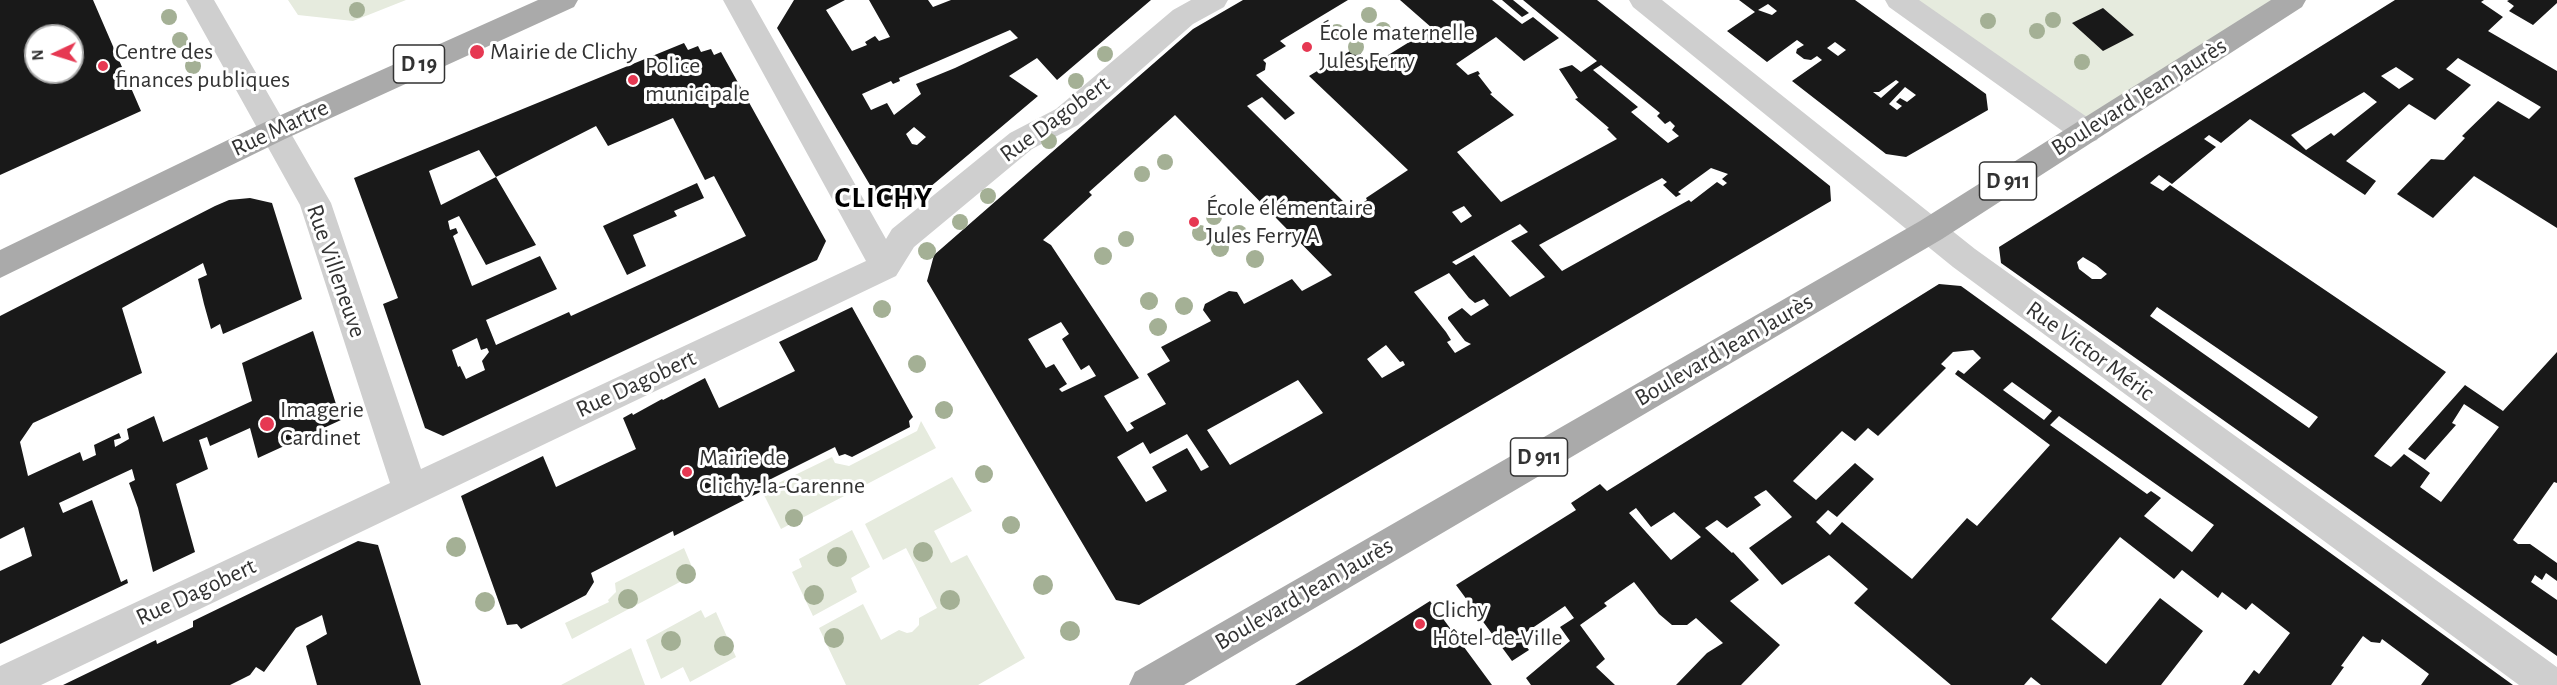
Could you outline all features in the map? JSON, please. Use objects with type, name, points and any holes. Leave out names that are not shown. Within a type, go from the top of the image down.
[{"type":"main road","name":"Rue Martre","points":[[0,266],[274,131],[564,0]]},
{"type":"main road","name":"Boulevard Jean Jaurès","points":[[1148,685],[1931,231],[2292,0]]},
{"type":"street","name":"Rue Villeneuve","points":[[200,0],[315,203],[410,490]]},
{"type":"street","points":[[737,0],[885,267]]},
{"type":"street","name":"Rue Dagobert","points":[[0,685],[885,267],[903,238],[1021,141],[1067,117],[1183,17],[1214,0]]},
{"type":"street","name":"Rue Victor Méric","points":[[1642,0],[1964,258],[2550,685]]},
{"type":"street","points":[[1899,0],[2086,132]]},
{"type":"shaded area","points":[[288,0],[406,0],[353,21],[298,15]]},
{"type":"shaded area","points":[[1899,0],[2293,0],[2086,132]]},
{"type":"shaded area","points":[[921,421],[936,448],[781,529],[762,491],[832,457],[835,463],[849,466],[917,431]]},
{"type":"shaded area","points":[[952,477],[972,511],[934,531],[951,563],[967,555],[1025,658],[978,685],[846,685],[819,628],[863,604],[881,640],[899,630],[912,632],[919,625],[919,618],[937,608],[906,548],[883,560],[865,524]]},
{"type":"shaded area","points":[[852,530],[870,567],[851,578],[857,592],[813,616],[792,572],[802,567],[799,559]]},
{"type":"shaded area","points":[[684,548],[695,574],[572,639],[565,623],[609,602],[608,600],[616,592],[615,583]]},
{"type":"shaded area","points":[[701,610],[705,618],[716,612],[736,657],[690,682],[683,667],[661,679],[646,640]]},
{"type":"shaded area","points":[[631,648],[645,685],[561,685]]},
{"type":"building","points":[[0,0],[93,0],[141,111],[0,175]]},
{"type":"building","points":[[794,0],[845,0],[826,10],[852,51],[867,45],[865,42],[875,36],[879,41],[890,37],[869,0],[928,0],[933,7],[951,0],[1151,0],[1057,80],[1037,58],[1009,76],[1038,96],[904,209],[883,207],[777,28]],"holes":[[[1010,30],[1018,38],[916,84],[921,94],[894,115],[887,103],[871,110],[862,94],[891,81],[893,84],[900,81],[899,78]],[[914,127],[926,137],[917,145],[912,144],[906,134]]]},
{"type":"building","points":[[1243,0],[1348,0],[1280,41],[1286,46],[1263,60],[1266,63],[1265,70],[1256,75],[1295,113],[1285,120],[1262,97],[1247,106],[1352,210],[1408,170],[1309,76],[1355,48],[1372,65],[1432,28],[1400,0],[1492,0],[1522,24],[1533,17],[1559,38],[1524,61],[1496,37],[1456,64],[1468,75],[1478,71],[1480,74],[1478,75],[1492,93],[1490,94],[1514,115],[1457,152],[1501,202],[1617,139],[1607,129],[1609,128],[1575,99],[1578,98],[1559,69],[1572,65],[1581,72],[1597,61],[1523,0],[1597,0],[1830,186],[1831,201],[1139,605],[1116,600],[927,281],[934,255],[1193,29]],"holes":[[[1601,65],[1660,113],[1657,116],[1665,124],[1670,121],[1675,126],[1672,130],[1679,136],[1668,143],[1631,112],[1638,107],[1593,70]],[[1175,115],[1332,275],[1302,291],[1292,279],[1244,304],[1237,292],[1229,291],[1205,304],[1203,310],[1211,321],[1161,347],[1170,361],[1147,374],[1166,404],[1130,423],[1134,428],[1127,432],[1104,396],[1139,378],[1051,245],[1043,240],[1092,195],[1089,192]],[[1711,168],[1728,174],[1722,179],[1727,183],[1723,186],[1717,182],[1691,202],[1689,200],[1562,271],[1539,245],[1662,178],[1667,182],[1663,185],[1676,197],[1681,194],[1678,192]],[[1464,206],[1472,216],[1461,223],[1452,212]],[[1520,224],[1528,232],[1511,241],[1545,277],[1510,297],[1474,255],[1456,265],[1452,262]],[[1449,273],[1475,303],[1484,299],[1489,305],[1471,316],[1462,308],[1448,317],[1465,341],[1471,344],[1455,353],[1447,342],[1451,340],[1414,292]],[[1061,322],[1069,334],[1062,339],[1081,370],[1089,365],[1096,376],[1062,392],[1059,389],[1067,384],[1054,364],[1046,368],[1028,339]],[[1386,345],[1405,365],[1382,378],[1367,359]],[[1298,380],[1323,413],[1230,465],[1207,430]],[[1187,434],[1209,467],[1201,471],[1187,448],[1152,467],[1167,491],[1146,502],[1117,457],[1143,442],[1150,454]]]},
{"type":"building","points":[[1502,0],[1513,0],[1529,13],[1522,17]]},
{"type":"building","points":[[1739,0],[1855,0],[1986,94],[1988,110],[1906,157],[1886,154],[1792,81],[1822,60],[1817,56],[1811,60],[1804,59],[1796,53],[1797,49],[1804,45],[1797,40],[1767,62],[1727,31],[1755,12]],"holes":[[[1768,4],[1777,11],[1772,15],[1758,10]],[[1835,42],[1846,50],[1838,56],[1827,48]],[[1896,80],[1899,82],[1881,98],[1873,92],[1879,92]],[[1905,87],[1916,95],[1907,102],[1900,98],[1896,102],[1902,106],[1897,110],[1889,104]]]},
{"type":"building","points":[[2395,0],[2484,0],[2481,2],[2503,17],[2488,31],[2557,71],[2557,228],[2474,176],[2433,218],[2397,194],[2431,159],[2444,160],[2465,138],[2462,136],[2498,101],[2529,119],[2541,107],[2458,58],[2446,69],[2471,85],[2435,120],[2409,104],[2346,161],[2376,181],[2365,195],[2250,119],[2221,143],[2209,135],[2204,139],[2216,147],[2172,184],[2159,175],[2150,183],[2163,191],[2170,185],[2446,372],[2374,456],[2391,467],[2404,454],[2430,473],[2420,487],[2441,502],[2499,427],[2464,404],[2452,423],[2456,425],[2425,460],[2408,449],[2465,385],[2503,411],[2557,352],[2557,483],[2554,482],[2513,540],[2518,544],[2530,544],[2557,563],[2557,581],[2546,573],[2542,580],[2535,575],[2531,582],[2557,600],[2557,656],[2001,263],[1999,247]],"holes":[[[2396,67],[2414,79],[2399,89],[2381,76]],[[2364,92],[2377,102],[2334,136],[2331,133],[2306,150],[2291,135]],[[2083,257],[2107,274],[2101,279],[2092,279],[2079,269],[2077,262]],[[2157,307],[2318,417],[2309,428],[2150,316]]]},
{"type":"building","points":[[2557,0],[2557,3],[2533,25],[2509,11],[2514,6],[2507,1]]},
{"type":"building","points":[[2103,8],[2134,35],[2103,51],[2072,23]]},
{"type":"building","points":[[684,43],[688,50],[698,46],[701,52],[711,49],[714,55],[721,52],[826,241],[817,260],[443,436],[425,428],[383,304],[398,298],[354,178]],"holes":[[[673,118],[705,180],[714,176],[746,236],[571,316],[569,312],[496,345],[486,320],[557,289],[540,256],[472,286],[453,236],[458,233],[456,228],[450,230],[448,221],[459,216],[486,265],[536,245],[496,177],[596,126],[608,146]],[[479,150],[496,177],[441,205],[429,171]],[[477,338],[481,350],[487,348],[489,352],[482,361],[485,370],[466,379],[460,366],[458,367],[452,350]]]},
{"type":"building","points":[[697,183],[704,198],[674,211],[677,216],[633,235],[646,266],[627,275],[603,226]]},
{"type":"building","points":[[250,198],[272,203],[302,299],[223,334],[220,324],[211,329],[198,279],[207,275],[203,263],[122,308],[142,373],[33,423],[20,442],[28,476],[80,452],[83,461],[96,455],[94,445],[119,433],[121,438],[114,440],[115,447],[129,439],[127,429],[154,416],[163,442],[252,401],[242,363],[313,331],[341,420],[258,458],[250,428],[210,446],[207,437],[199,440],[208,469],[176,484],[195,552],[153,572],[138,508],[129,483],[135,480],[132,469],[59,503],[63,513],[92,500],[121,582],[127,579],[128,583],[0,644],[0,571],[32,556],[24,527],[0,539],[0,316],[215,206],[229,200]]},
{"type":"building","points":[[1939,284],[1961,286],[2513,685],[2421,685],[2429,674],[2382,639],[2380,643],[2371,642],[2363,636],[2341,666],[2344,667],[2331,685],[2243,685],[2254,670],[2259,674],[2290,633],[2252,603],[2246,610],[2222,592],[2218,598],[2182,570],[2174,579],[2120,537],[2051,619],[2106,664],[2160,598],[2203,631],[2161,685],[2041,685],[2031,677],[2024,685],[1951,685],[1854,603],[1868,589],[1829,555],[1782,585],[1749,548],[1792,517],[1766,490],[1754,497],[1761,505],[1727,528],[1717,520],[1705,528],[1733,552],[1759,580],[1730,601],[1780,645],[1741,685],[1676,685],[1707,653],[1723,643],[1696,618],[1687,625],[1672,625],[1659,614],[1634,582],[1604,603],[1607,606],[1580,625],[1605,659],[1596,667],[1615,685],[1531,685],[1526,678],[1570,641],[1560,627],[1574,618],[1565,606],[1519,637],[1529,650],[1512,661],[1456,585],[1576,510],[1571,503],[1600,484],[1607,491]],"holes":[[[1973,350],[1981,358],[1964,374],[1958,370],[1955,374],[2050,445],[1977,526],[1967,518],[1912,579],[1842,522],[1830,535],[1816,522],[1828,510],[1837,517],[1874,479],[1855,463],[1816,500],[1793,481],[1842,431],[1855,441],[1868,428],[1878,436],[1946,368],[1941,364],[1953,352]],[[2012,382],[2052,411],[2044,420],[2003,390]],[[2059,416],[2214,525],[2192,552],[2144,516],[2161,498],[2151,491],[2147,494],[2050,425]],[[1636,508],[1651,527],[1674,512],[1701,537],[1671,560],[1629,513]]]},
{"type":"building","name":"Mairie de Clichy-la-Garenne","points":[[852,307],[913,417],[909,421],[910,427],[852,457],[845,454],[839,456],[835,447],[757,486],[760,492],[674,536],[673,531],[591,573],[594,582],[586,595],[521,629],[517,624],[507,625],[461,496],[543,456],[556,487],[636,449],[623,418],[705,378],[719,408],[795,371],[779,342]]},
{"type":"building","points":[[358,541],[378,545],[421,685],[317,685],[306,646],[327,634],[322,615],[296,628],[264,672],[256,667],[250,675],[230,685],[63,685],[156,640],[157,644],[193,627],[193,621]]},
{"type":"building","name":"Clichy Hôtel-de-Ville","points":[[1430,601],[1492,685],[1295,685],[1357,647]]},
{"type":"place","name":"École maternelle Jules Ferry","points":[[1307,47]]},
{"type":"place","name":"Mairie de Clichy","points":[[477,52]]},
{"type":"place","name":"Centre des finances publiques","points":[[103,66]]},
{"type":"place","name":"Police municipale","points":[[633,80]]},
{"type":"place","name":"École élémentaire Jules Ferry A","points":[[1194,222]]},
{"type":"place","name":"Imagerie Cardinet","points":[[267,424]]},
{"type":"place","name":"Mairie de Clichy-la-Garenne","points":[[687,472]]},
{"type":"place","name":"Clichy Hôtel-de-Ville","points":[[1420,624]]},
{"type":"district","name":"CLICHY","points":[[884,198]]}]
